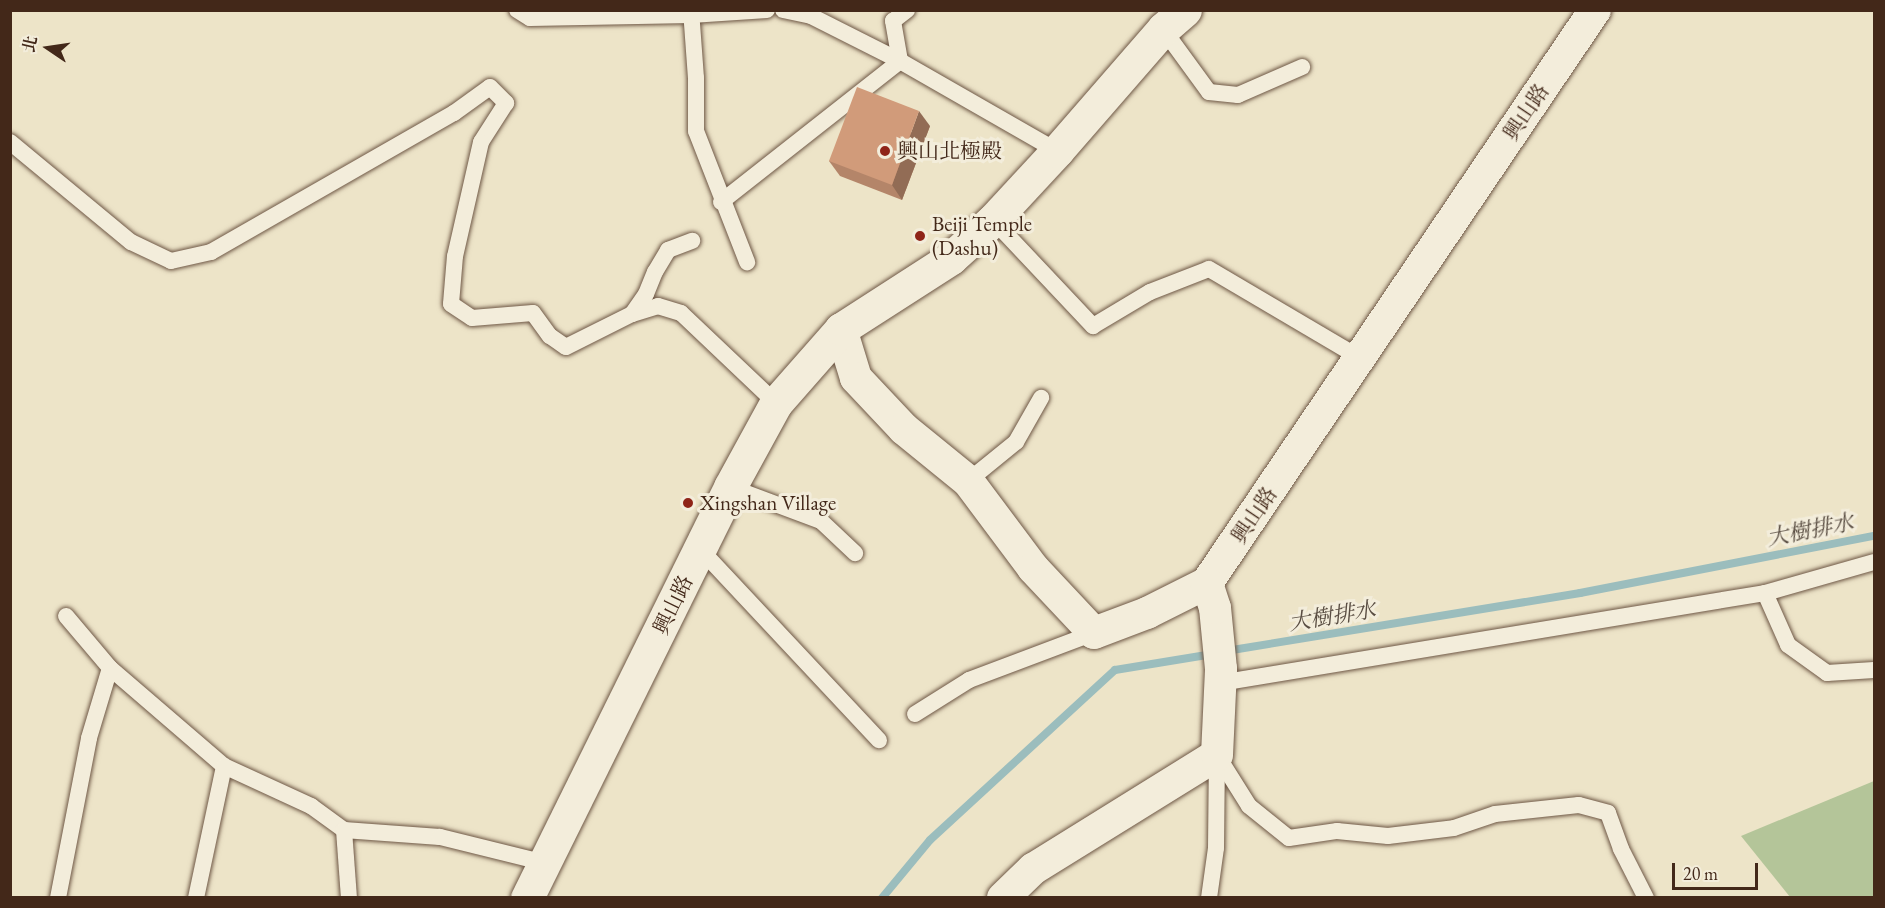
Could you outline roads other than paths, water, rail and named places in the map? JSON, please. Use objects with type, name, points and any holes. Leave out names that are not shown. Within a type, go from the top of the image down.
[{"type":"main road","name":"興山路","points":[[527,897],[546,863],[730,487],[776,403],[841,329],[951,258],[993,220],[1174,20]]},
{"type":"street","name":"興山路","points":[[1094,633],[1211,595],[1360,358],[1594,10]]},
{"type":"street","points":[[841,329],[856,378],[904,429],[968,481],[1033,568],[1094,633]]},
{"type":"street","points":[[1003,897],[1033,869],[1217,755],[1221,676],[1211,595]]},
{"type":"lane","points":[[517,10],[530,18],[767,10]]},
{"type":"lane","points":[[783,10],[811,16],[900,61],[1057,151]]},
{"type":"lane","points":[[900,61],[893,21],[907,10]]},
{"type":"lane","points":[[691,13],[696,78],[696,131],[721,202],[747,262]]},
{"type":"lane","points":[[1174,20],[1209,92],[1238,95],[1302,67]]},
{"type":"lane","points":[[721,202],[900,61]]},
{"type":"lane","points":[[10,142],[131,242],[171,261],[211,252],[454,113],[490,87],[506,103],[481,142],[455,256],[451,304],[472,318],[533,313],[550,336],[566,347],[632,314],[658,306],[681,313],[776,403]]},
{"type":"lane","points":[[993,220],[1093,326],[1150,292],[1209,269],[1360,358]]},
{"type":"lane","points":[[632,314],[646,294],[668,250],[692,241]]},
{"type":"lane","points":[[968,481],[1016,442],[1041,398]]},
{"type":"lane","points":[[730,487],[821,521],[855,553]]},
{"type":"lane","points":[[700,549],[879,740]]},
{"type":"lane","points":[[1221,676],[1765,592],[1875,562]]},
{"type":"lane","points":[[1765,592],[1788,645],[1827,674],[1875,670]]},
{"type":"lane","points":[[66,616],[110,668],[224,765],[311,806],[344,830],[440,837],[546,863]]},
{"type":"lane","points":[[915,714],[969,680],[1094,633]]},
{"type":"lane","points":[[58,897],[89,738],[110,668]]},
{"type":"lane","points":[[1209,897],[1216,848],[1217,755]]},
{"type":"lane","points":[[1217,755],[1249,806],[1289,838],[1337,831],[1388,836],[1454,828],[1495,814],[1579,805],[1608,813],[1621,849],[1646,897]]},
{"type":"lane","points":[[196,897],[224,765]]},
{"type":"lane","points":[[344,830],[349,897]]},
{"type":"waterway","name":"大樹排水","points":[[1226,651],[1580,593],[1874,536]]},
{"type":"waterway","name":"大樹排水","points":[[882,898],[930,840],[1115,670],[1213,654]]},
{"type":"place","name":"興山北極殿","points":[[885,151]]},
{"type":"place","name":"Beiji Temple (Dashu)","points":[[920,236]]},
{"type":"place","name":"Xingshan Village","points":[[688,503]]}]
